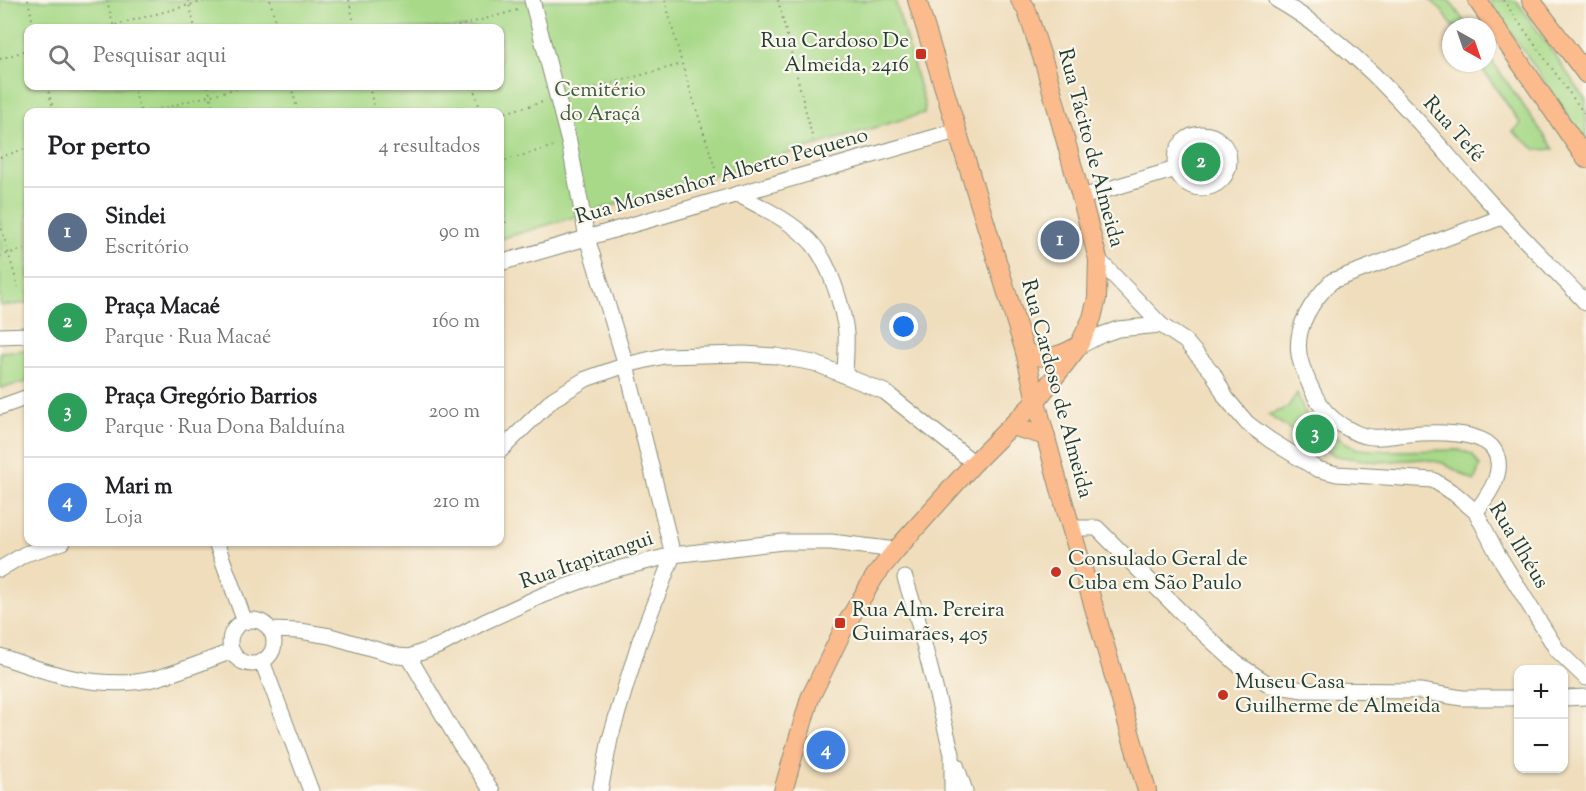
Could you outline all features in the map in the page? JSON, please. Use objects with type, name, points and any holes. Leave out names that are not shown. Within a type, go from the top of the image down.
[{"type":"main road","name":"Rua Cardoso de Almeida","points":[[917,0],[1025,352],[1071,528],[1148,791]]},
{"type":"main road","points":[[1477,0],[1586,159]]},
{"type":"main road","points":[[1532,1],[1586,73]]},
{"type":"main road","name":"Rua Tácito de Almeida","points":[[783,791],[810,698],[845,626],[875,576],[974,463],[1036,401],[1078,347],[1092,318],[1097,298],[1098,259],[1046,69],[1024,3]]},
{"type":"main road","points":[[1025,352],[1047,358],[1059,356],[1078,347]]},
{"type":"main road","points":[[1011,426],[1046,436]]},
{"type":"street","name":"Rua Tefé","points":[[1277,0],[1340,43],[1388,87],[1502,217],[1586,303]]},
{"type":"street","points":[[532,3],[569,142],[588,238],[626,365],[673,555],[640,640],[626,685],[610,739],[600,791]]},
{"type":"street","name":"Rua Monsenhor Alberto Pequeno","points":[[504,262],[957,131]]},
{"type":"street","points":[[1082,197],[1176,169]]},
{"type":"street","points":[[737,194],[775,214],[796,229],[820,253],[827,266],[846,327],[845,376]]},
{"type":"street","points":[[1476,512],[1499,472],[1499,460],[1493,448],[1484,440],[1464,434],[1410,434],[1376,438],[1355,433],[1336,421],[1319,405],[1300,362],[1299,338],[1304,317],[1316,297],[1332,281],[1502,217]]},
{"type":"street","name":"Rua Ilhéus","points":[[1098,259],[1161,325],[1185,341],[1213,373],[1226,398],[1247,423],[1270,440],[1317,469],[1337,474],[1433,480],[1455,494],[1476,512],[1497,553],[1557,650],[1586,678]]},
{"type":"street","points":[[1078,347],[1118,329],[1161,325]]},
{"type":"street","points":[[0,336],[24,334]]},
{"type":"street","points":[[504,447],[553,399],[586,379],[626,365],[664,356],[744,354],[776,356],[814,363],[885,392],[974,463]]},
{"type":"street","points":[[0,407],[24,398]]},
{"type":"street","points":[[1071,528],[1096,528],[1236,663],[1270,685],[1304,690],[1420,691],[1462,698],[1514,698]]},
{"type":"street","name":"Rua Itapitangui","points":[[409,657],[441,645],[543,595],[609,571],[673,555],[783,542],[831,542],[896,550]]},
{"type":"street","points":[[0,569],[25,554],[50,546]]},
{"type":"street","points":[[217,546],[245,622]]},
{"type":"street","points":[[905,578],[952,754],[965,791]]},
{"type":"street","points":[[254,621],[270,630],[273,645],[271,652],[262,662],[248,664],[237,658],[232,651],[231,635],[234,629],[245,622],[254,621]]},
{"type":"street","points":[[270,630],[300,631],[330,636],[398,656],[409,657],[460,744],[492,791]]},
{"type":"street","points":[[0,656],[63,676],[124,682],[151,679],[183,670],[232,651]]},
{"type":"street","points":[[262,662],[312,791]]},
{"type":"street","points":[[1568,698],[1586,698]]},
{"type":"street","points":[[952,754],[952,791]]},
{"type":"path","points":[[28,0],[33,24]]},
{"type":"path","points":[[107,0],[113,24]]},
{"type":"path","points":[[188,0],[194,24]]},
{"type":"path","points":[[124,24],[208,0]]},
{"type":"path","points":[[270,0],[276,24]]},
{"type":"path","points":[[349,0],[354,24]]},
{"type":"path","points":[[665,0],[715,168]]},
{"type":"path","points":[[778,0],[813,140]]},
{"type":"path","points":[[1503,0],[1586,116]]},
{"type":"path","points":[[469,24],[532,3]]},
{"type":"path","points":[[0,59],[24,52]]},
{"type":"path","points":[[504,113],[682,63]]},
{"type":"path","points":[[48,90],[53,108]]},
{"type":"path","points":[[134,90],[140,108]]},
{"type":"path","points":[[209,90],[213,108]]},
{"type":"path","points":[[163,108],[229,90]]},
{"type":"path","points":[[292,90],[297,108]]},
{"type":"path","points":[[370,90],[374,108]]},
{"type":"path","points":[[474,90],[480,108]]},
{"type":"path","points":[[504,161],[569,142]]},
{"type":"path","points":[[0,157],[24,149]]},
{"type":"path","points":[[504,216],[506,225]]},
{"type":"path","points":[[0,223],[18,286]]},
{"type":"path","points":[[0,256],[24,249]]},
{"type":"green space","name":"Cemitério do Araçá","points":[[0,0],[895,0],[925,106],[924,113],[504,238],[504,108],[24,108],[24,303],[0,306]]},
{"type":"green space","points":[[1430,0],[1449,0],[1462,18],[1447,18],[1441,9]]},
{"type":"green space","points":[[1489,0],[1516,0],[1586,100],[1586,142]]},
{"type":"green space","points":[[1496,67],[1554,149],[1537,150],[1513,132],[1521,124],[1484,72],[1496,72]]},
{"type":"green space","points":[[1202,142],[1215,148],[1221,161],[1215,174],[1202,180],[1189,174],[1183,161],[1189,148]]},
{"type":"green space","points":[[24,350],[24,383],[0,388],[0,352]]},
{"type":"green space","points":[[1297,393],[1305,413],[1317,426],[1357,449],[1459,450],[1472,454],[1480,466],[1474,481],[1443,463],[1423,459],[1378,462],[1336,456],[1268,415],[1287,408]]},
{"type":"place","name":"Rua Cardoso De Almeida, 2416","points":[[921,54]]},
{"type":"place","name":"Praça Macaé","points":[[1201,162]]},
{"type":"place","name":"Sindei","points":[[1060,240]]},
{"type":"place","name":"Praça Gregório Barrios","points":[[1315,434]]},
{"type":"place","name":"Consulado Geral de Cuba em São Paulo","points":[[1056,572]]},
{"type":"place","name":"Rua Alm. Pereira Guimarães, 405","points":[[840,623]]},
{"type":"place","name":"Museu Casa Guilherme de Almeida","points":[[1223,695]]},
{"type":"place","name":"Mari m","points":[[826,750]]}]
